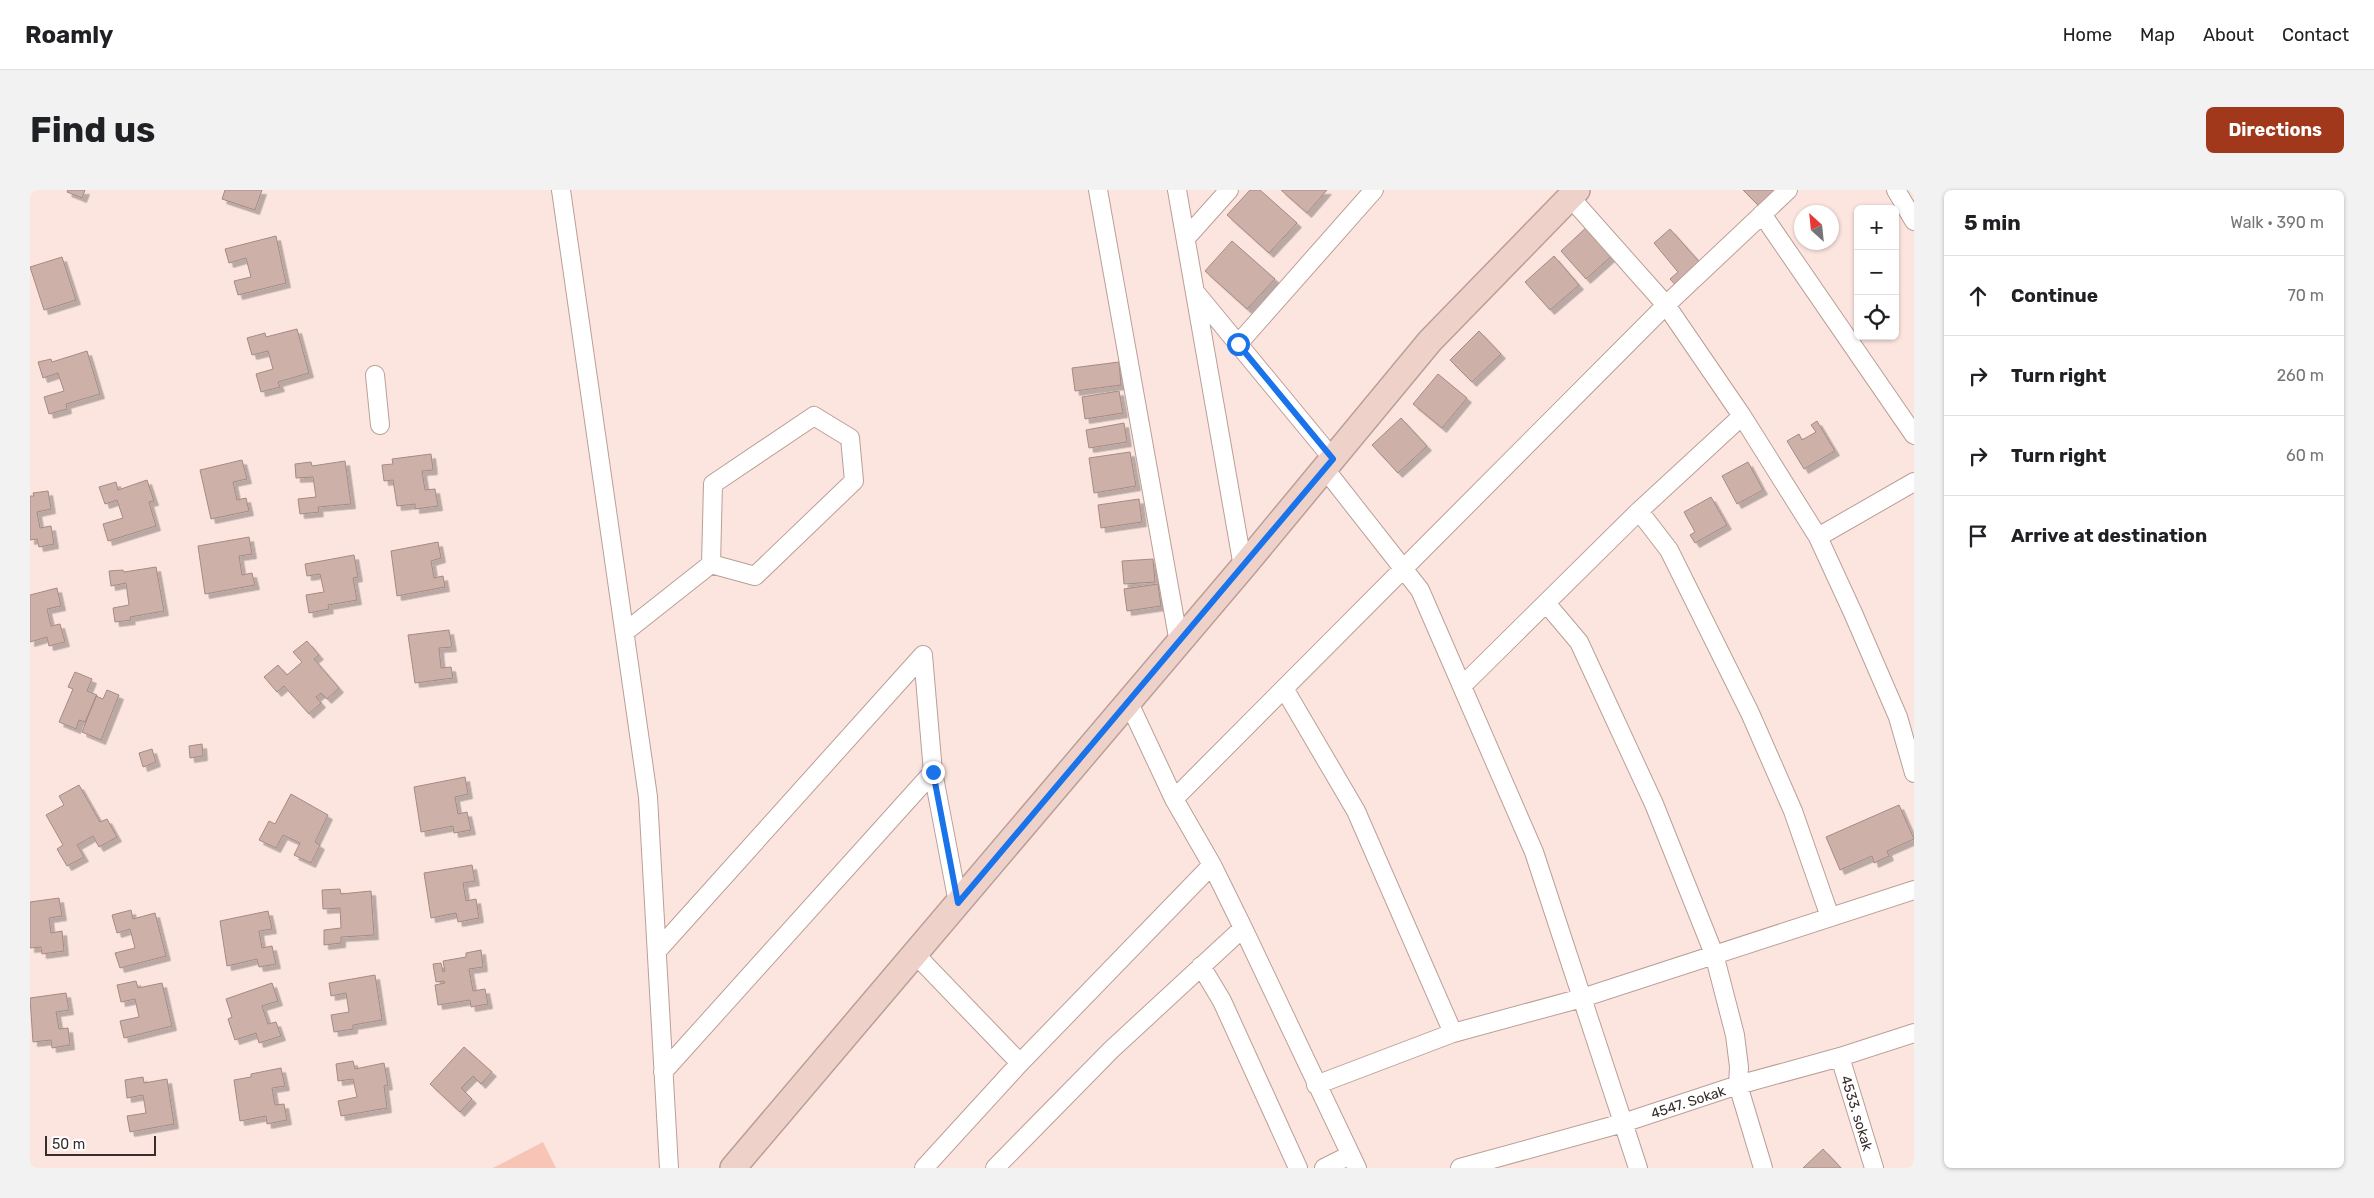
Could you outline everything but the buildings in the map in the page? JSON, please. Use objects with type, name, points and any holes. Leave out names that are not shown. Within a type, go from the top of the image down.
[{"type":"main road","points":[[733,1168],[1129,703],[1430,341],[1573,193]]},
{"type":"street","points":[[561,190],[648,796],[669,1168]]},
{"type":"street","points":[[1098,190],[1179,643]]},
{"type":"street","points":[[1177,190],[1243,567]]},
{"type":"street","points":[[1186,238],[1230,190]]},
{"type":"street","points":[[1238,344],[1374,190]]},
{"type":"street","points":[[1174,799],[1285,690],[1666,305],[1788,190]]},
{"type":"street","points":[[1896,190],[1914,220]]},
{"type":"street","points":[[1573,193],[1666,305],[1742,416],[1818,537],[1854,613],[1898,717],[1914,773]]},
{"type":"street","points":[[1762,214],[1914,435]]},
{"type":"street","points":[[1195,293],[1238,344],[1329,464],[1420,590],[1534,852],[1638,1168]]},
{"type":"street","points":[[375,375],[380,425]]},
{"type":"street","points":[[814,416],[850,438],[854,481],[755,576],[711,564],[713,484],[814,416]]},
{"type":"street","points":[[1462,686],[1639,511],[1742,416]]},
{"type":"street","points":[[1818,537],[1914,482]]},
{"type":"street","points":[[1639,511],[1669,550],[1750,713],[1793,811],[1830,917]]},
{"type":"street","points":[[625,632],[711,564]]},
{"type":"street","points":[[1546,603],[1579,642],[1654,804],[1714,954],[1736,1042],[1738,1085],[1763,1168]]},
{"type":"street","points":[[657,951],[923,655],[933,772],[958,903]]},
{"type":"street","points":[[1285,690],[1356,811],[1454,1033]]},
{"type":"street","points":[[1129,703],[1174,799],[1212,865],[1243,928],[1354,1162],[1324,1168]]},
{"type":"street","points":[[664,1072],[933,772]]},
{"type":"street","points":[[924,1168],[1020,1063],[1212,865]]},
{"type":"street","points":[[1316,1085],[1454,1033],[1582,998],[1914,890]]},
{"type":"street","points":[[995,1168],[1111,1050],[1243,928]]},
{"type":"street","points":[[915,954],[1020,1063]]},
{"type":"street","points":[[1201,966],[1222,1001],[1298,1168]]},
{"type":"street","name":"4547. Sokak","points":[[1460,1168],[1624,1123],[1738,1085],[1840,1057],[1914,1033]]},
{"type":"street","name":"4533. sokak","points":[[1840,1057],[1874,1168]]},
{"type":"shaded area","points":[[543,1142],[556,1168],[493,1168]]},
{"type":"route","points":[[933,772],[958,903],[1333,459],[1238,344]]}]
